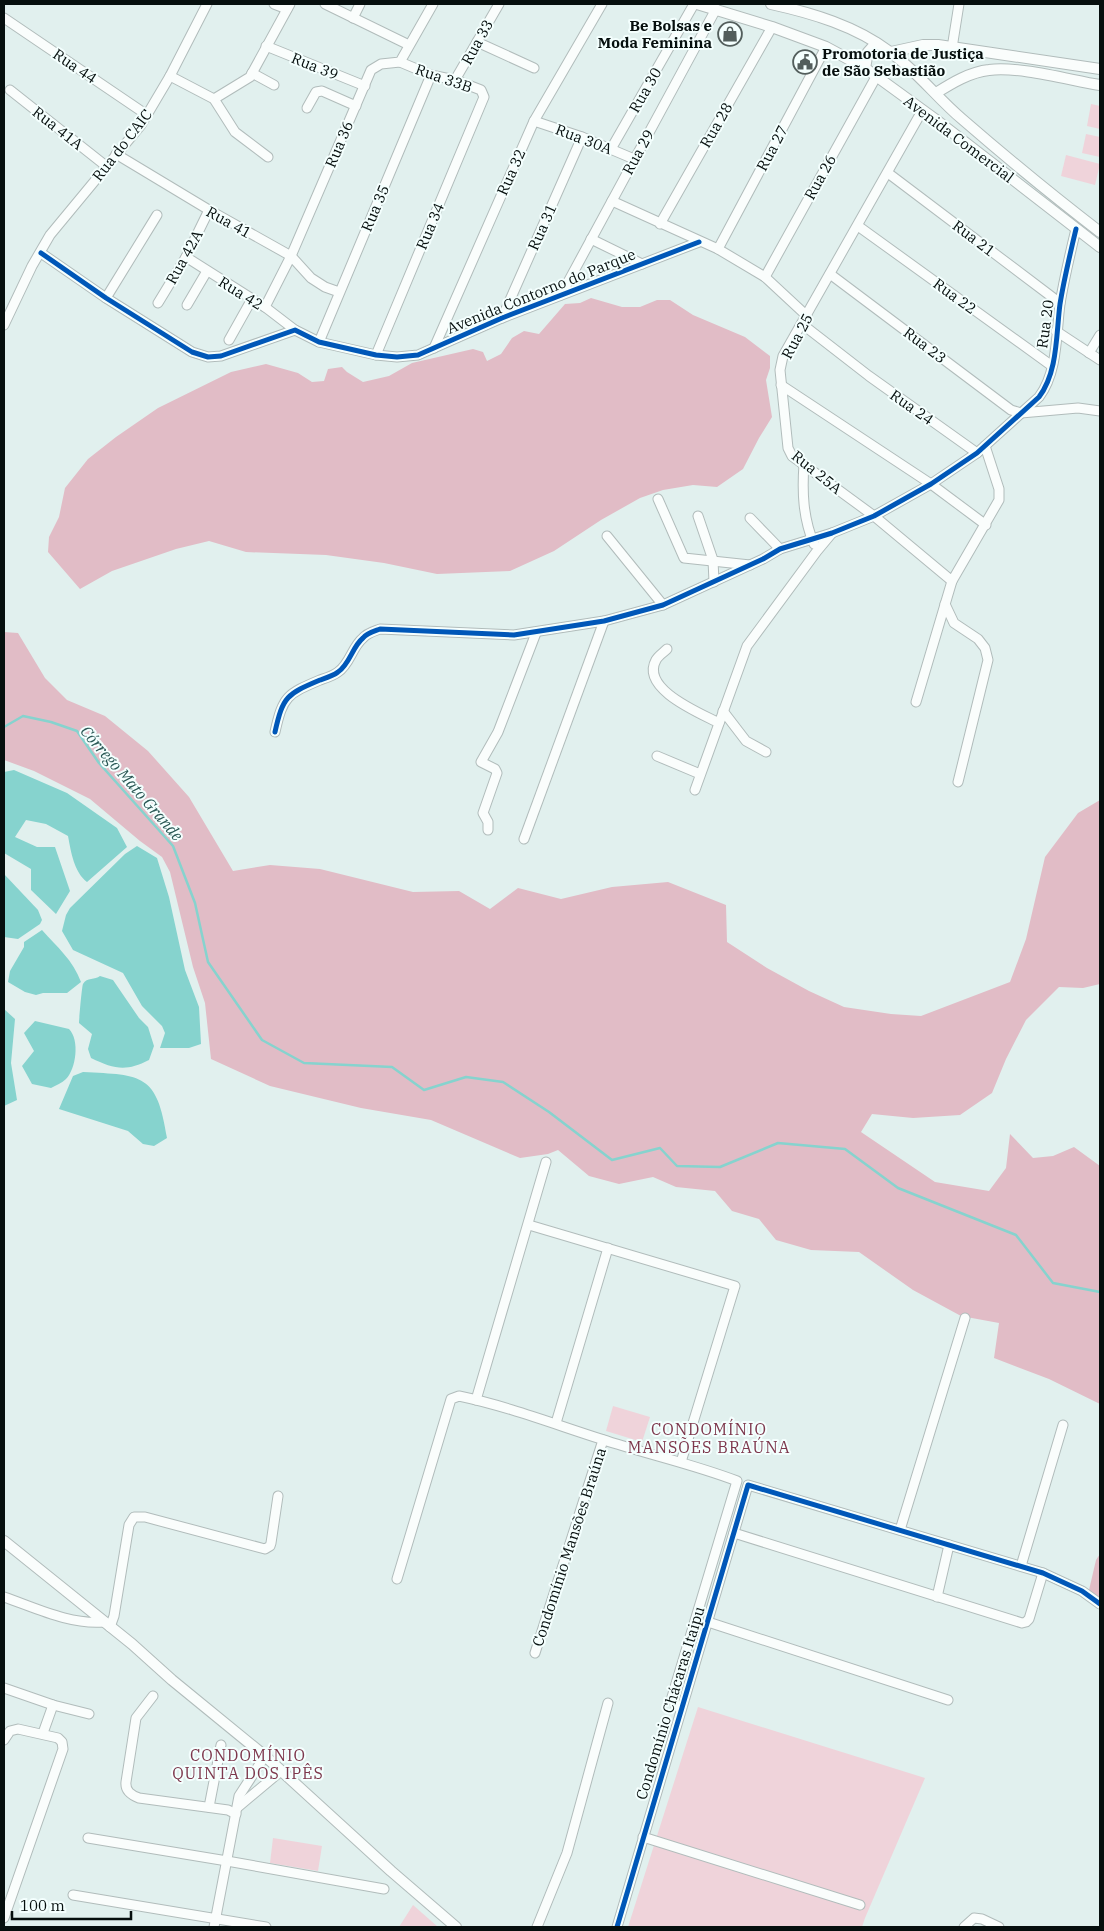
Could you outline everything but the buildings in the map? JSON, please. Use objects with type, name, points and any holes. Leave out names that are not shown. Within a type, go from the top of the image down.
[{"type":"street","name":"Rua do CAIC","points":[[40,253],[50,235],[140,126],[170,76],[207,4]]},
{"type":"street","points":[[214,99],[250,77],[288,6],[274,4]]},
{"type":"street","points":[[325,4],[409,45]]},
{"type":"street","points":[[353,18],[360,4]]},
{"type":"street","points":[[400,62],[433,4]]},
{"type":"street","name":"Rua 33","points":[[455,80],[498,4]]},
{"type":"street","name":"Rua 32","points":[[434,348],[534,121],[602,4]]},
{"type":"street","name":"Avenida Comercial","points":[[696,4],[772,27],[826,47],[865,68],[935,119],[1100,247]]},
{"type":"street","name":"Rua 30","points":[[611,150],[696,4]]},
{"type":"street","name":"Avenida Comercial","points":[[771,4],[836,24],[876,43],[890,52],[1022,171],[1100,232]]},
{"type":"street","points":[[952,48],[959,4]]},
{"type":"street","name":"Rua 29","points":[[561,295],[716,9]]},
{"type":"street","name":"Rua 44","points":[[4,18],[147,115]]},
{"type":"street","name":"Rua 28","points":[[660,224],[772,27]]},
{"type":"street","points":[[477,42],[534,68]]},
{"type":"street","points":[[865,68],[868,52],[876,43]]},
{"type":"street","points":[[890,52],[924,45],[1100,69]]},
{"type":"street","name":"Rua 39","points":[[266,46],[364,86]]},
{"type":"street","name":"Rua 27","points":[[718,249],[826,47]]},
{"type":"street","name":"Rua 33B","points":[[400,62],[431,75],[455,80],[481,90],[484,97]]},
{"type":"street","name":"Rua 36","points":[[265,307],[290,256],[371,70],[375,66],[400,62]]},
{"type":"street","points":[[936,93],[955,81],[988,70],[1010,69],[1100,85]]},
{"type":"street","points":[[252,73],[274,85]]},
{"type":"street","name":"Rua 35","points":[[319,342],[431,75]]},
{"type":"street","points":[[170,76],[214,99],[235,132],[268,157]]},
{"type":"street","name":"Rua 26","points":[[764,277],[876,77]]},
{"type":"street","name":"Rua 41A","points":[[10,90],[106,166]]},
{"type":"street","points":[[307,108],[316,92],[322,91],[356,106]]},
{"type":"street","name":"Rua 34","points":[[376,355],[484,97]]},
{"type":"street","points":[[935,119],[946,114],[950,108]]},
{"type":"street","name":"Rua 25","points":[[781,385],[780,370],[783,356],[922,110]]},
{"type":"street","name":"Rua 30A","points":[[534,121],[582,137],[634,159]]},
{"type":"street","name":"Rua 31","points":[[502,318],[582,137]]},
{"type":"street","name":"Rua 41","points":[[116,154],[290,256],[311,278],[326,288],[339,292]]},
{"type":"street","name":"Rua 21","points":[[888,173],[1060,303]]},
{"type":"street","points":[[612,201],[718,249],[764,277],[807,316]]},
{"type":"street","name":"Rua 42A","points":[[158,303],[186,257],[209,210]]},
{"type":"street","points":[[106,298],[157,215]]},
{"type":"street","name":"Rua 22","points":[[858,226],[1052,366]]},
{"type":"street","name":"Rua 20","points":[[1021,413],[1044,390],[1052,366],[1060,303],[1076,230]]},
{"type":"street","points":[[591,239],[642,264]]},
{"type":"street","name":"Avenida Contorno do Parque","points":[[296,330],[319,342],[376,355],[398,358],[418,354],[502,318],[699,242]]},
{"type":"street","points":[[4,325],[40,253],[106,298],[192,352],[208,357],[221,356],[296,330]]},
{"type":"street","name":"Rua 42","points":[[186,257],[265,307],[296,330]]},
{"type":"street","points":[[187,305],[207,271]]},
{"type":"street","name":"Rua 23","points":[[830,274],[1011,410],[1021,413]]},
{"type":"street","points":[[230,340],[252,299]]},
{"type":"street","name":"Rua 24","points":[[802,324],[869,376],[977,453]]},
{"type":"street","points":[[1056,332],[1100,360]]},
{"type":"street","points":[[1089,353],[1100,335]]},
{"type":"street","points":[[781,385],[931,484],[986,525]]},
{"type":"street","name":"Rua 25A","points":[[781,385],[788,448],[792,456],[874,516]]},
{"type":"street","points":[[275,732],[285,700],[296,690],[337,674],[345,666],[364,636],[380,629],[514,635],[604,621],[663,605],[751,565],[780,549],[832,533],[874,516],[931,484],[977,453],[1021,413],[1078,408],[1100,411]]},
{"type":"street","points":[[916,702],[952,581],[997,505],[999,489],[987,457],[985,446]]},
{"type":"street","points":[[804,464],[803,497],[806,518],[817,551]]},
{"type":"street","points":[[658,499],[684,558],[751,565]]},
{"type":"street","points":[[698,516],[713,560],[714,582]]},
{"type":"street","points":[[874,516],[952,581]]},
{"type":"street","points":[[750,518],[780,549]]},
{"type":"street","points":[[695,790],[746,646],[832,533]]},
{"type":"street","points":[[607,536],[663,605]]},
{"type":"street","points":[[945,604],[954,622],[978,639],[985,648],[988,660],[958,782]]},
{"type":"street","points":[[524,839],[604,621]]},
{"type":"street","points":[[488,830],[488,822],[483,813],[497,774],[495,769],[481,762],[498,732],[536,633]]},
{"type":"street","points":[[667,649],[656,660],[653,670],[657,681],[668,696],[719,723]]},
{"type":"street","points":[[723,712],[746,741],[766,752]]},
{"type":"street","points":[[657,756],[700,774]]},
{"type":"street","points":[[476,1400],[546,1162]]},
{"type":"street","points":[[529,1225],[735,1286],[681,1462]]},
{"type":"street","points":[[556,1423],[608,1248]]},
{"type":"street","points":[[964,1318],[900,1530],[1043,1573],[1082,1591],[1100,1604]]},
{"type":"street","name":"Condomínio Mansões Braúna","points":[[397,1579],[451,1399],[458,1396],[556,1423],[603,1440],[737,1480],[672,1697],[676,1706],[681,1708]]},
{"type":"street","points":[[1021,1566],[1063,1425]]},
{"type":"street","name":"Condomínio Mansões Braúna","points":[[535,1653],[603,1440]]},
{"type":"street","name":"Condomínio Chácaras Itaipu","points":[[617,1927],[748,1486],[900,1530]]},
{"type":"street","points":[[107,1624],[114,1616],[129,1526],[134,1517],[145,1516],[265,1549],[272,1543],[278,1496]]},
{"type":"street","points":[[734,1533],[1022,1623],[1029,1619],[1043,1573]]},
{"type":"street","points":[[4,1541],[265,1756],[391,1871],[456,1927]]},
{"type":"street","points":[[937,1597],[949,1545]]},
{"type":"street","points":[[4,1597],[76,1621],[107,1624]]},
{"type":"street","points":[[708,1622],[948,1700]]},
{"type":"street","points":[[4,1688],[53,1705],[89,1714]]},
{"type":"street","points":[[152,1696],[136,1718],[126,1782],[126,1789],[133,1796],[237,1810],[280,1771]]},
{"type":"street","points":[[536,1927],[566,1853],[608,1704]]},
{"type":"street","points":[[43,1734],[53,1705]]},
{"type":"street","points":[[4,1740],[13,1729],[43,1734],[60,1740],[63,1749],[4,1918]]},
{"type":"street","points":[[209,1807],[221,1745]]},
{"type":"street","points":[[215,1923],[239,1796],[265,1756]]},
{"type":"street","points":[[643,1837],[860,1905]]},
{"type":"street","points":[[88,1838],[384,1890]]},
{"type":"street","points":[[73,1895],[215,1923],[266,1927]]},
{"type":"street","points":[[964,1927],[974,1918],[982,1919],[999,1927]]},
{"type":"shaded area","points":[[1091,104],[1100,106],[1100,129],[1087,126]]},
{"type":"shaded area","points":[[1086,134],[1100,137],[1100,157],[1082,153]]},
{"type":"shaded area","points":[[1066,155],[1100,164],[1095,185],[1061,176]]},
{"type":"shaded area","points":[[591,298],[622,307],[640,307],[657,300],[670,300],[693,315],[745,337],[770,356],[770,368],[766,380],[772,417],[743,469],[717,487],[693,485],[663,490],[640,498],[601,520],[554,551],[510,571],[437,574],[384,563],[326,555],[246,552],[209,541],[176,549],[112,571],[80,589],[48,552],[49,537],[59,517],[65,488],[88,459],[158,408],[231,372],[266,364],[298,373],[312,382],[324,381],[328,369],[342,367],[363,382],[389,376],[412,363],[473,349],[483,352],[487,361],[501,354],[512,338],[524,331],[539,334],[565,304],[580,303]]},
{"type":"shaded area","points":[[4,632],[18,633],[45,678],[67,700],[105,716],[148,751],[189,797],[233,871],[270,865],[320,869],[413,892],[459,891],[490,909],[518,888],[561,899],[612,887],[668,882],[726,905],[727,942],[767,968],[809,991],[844,1007],[921,1016],[1010,982],[1026,939],[1045,857],[1078,813],[1100,800],[1100,984],[1083,988],[1059,987],[1026,1020],[1006,1059],[992,1093],[960,1115],[913,1118],[872,1114],[861,1132],[935,1182],[989,1191],[1006,1168],[1010,1134],[1033,1158],[1053,1156],[1074,1147],[1100,1166],[1100,1404],[1049,1379],[994,1358],[999,1323],[961,1316],[913,1290],[859,1252],[811,1250],[776,1240],[759,1219],[732,1211],[715,1191],[676,1187],[653,1177],[619,1184],[589,1176],[558,1150],[548,1154],[520,1158],[431,1120],[361,1108],[270,1086],[211,1059],[205,1003],[193,967],[170,872],[162,857],[90,799],[34,771],[4,760]]},
{"type":"shaded area","points":[[613,1406],[650,1417],[642,1442],[606,1431]]},
{"type":"shaded area","points":[[1100,1554],[1100,1598],[1089,1590],[1096,1560]]},
{"type":"shaded area","points":[[698,1707],[925,1778],[862,1927],[628,1927]]},
{"type":"shaded area","points":[[273,1838],[322,1846],[318,1871],[270,1863]]},
{"type":"shaded area","points":[[413,1905],[438,1927],[399,1927]]},
{"type":"water","points":[[14,770],[67,793],[117,828],[127,847],[87,882],[76,867],[68,836],[46,824],[26,820],[15,837],[37,847],[55,847],[70,891],[56,914],[31,890],[31,869],[4,853],[4,772]]},
{"type":"water","points":[[137,846],[157,858],[169,897],[185,970],[199,1007],[201,1044],[189,1048],[160,1048],[165,1033],[162,1026],[142,1006],[123,973],[73,950],[62,931],[70,908],[125,854]]},
{"type":"water","points":[[4,874],[38,910],[42,920],[40,924],[18,939],[4,937]]},
{"type":"water","points":[[42,930],[69,960],[78,974],[81,982],[67,993],[43,993],[36,995],[25,992],[8,982],[10,971],[24,947],[24,942]]},
{"type":"water","points":[[100,976],[113,980],[139,1018],[148,1027],[154,1046],[149,1060],[127,1068],[120,1068],[91,1058],[88,1049],[92,1034],[79,1023],[81,996],[83,984],[89,979]]},
{"type":"water","points":[[4,1009],[15,1019],[11,1063],[17,1100],[4,1106]]},
{"type":"water","points":[[35,1021],[69,1029],[75,1040],[76,1047],[72,1069],[64,1080],[51,1088],[32,1084],[22,1066],[34,1051],[24,1033]]},
{"type":"water","points":[[83,1072],[133,1077],[144,1082],[152,1090],[158,1101],[167,1138],[154,1146],[143,1144],[128,1131],[59,1109],[73,1076]]},
{"type":"waterway","name":"Córrego Mato Grande","points":[[4,727],[23,716],[51,722],[77,731],[99,763],[173,846],[195,903],[208,962],[262,1040],[304,1063],[392,1067],[424,1090],[466,1077],[503,1082],[549,1112],[612,1160],[660,1148],[677,1166],[720,1167],[778,1143],[845,1149],[898,1188],[1016,1235],[1053,1283],[1100,1292]]},
{"type":"cycle path","points":[[275,732],[284,703],[288,698],[300,689],[332,676],[342,669],[359,642],[373,631],[380,629],[514,635],[604,621],[663,605],[763,559],[780,549],[832,533],[874,516],[931,484],[977,453],[1039,397],[1045,387],[1053,364],[1060,304],[1076,229]]},
{"type":"cycle path","points":[[41,253],[106,298],[192,352],[208,357],[221,356],[295,330],[319,342],[376,355],[397,357],[418,355],[502,318],[699,242]]},
{"type":"cycle path","points":[[617,1927],[748,1485],[1043,1573],[1082,1591],[1100,1604]]},
{"type":"place","name":"Be Bolsas e Moda Feminina","points":[[730,34]]},
{"type":"place","name":"Promotoria de Justiça de São Sebastião","points":[[805,62]]},
{"type":"district","name":"CONDOMÍNIO MANSÕES BRAÚNA","points":[[709,1438]]},
{"type":"district","name":"CONDOMÍNIO QUINTA DOS IPÊS","points":[[248,1764]]}]
